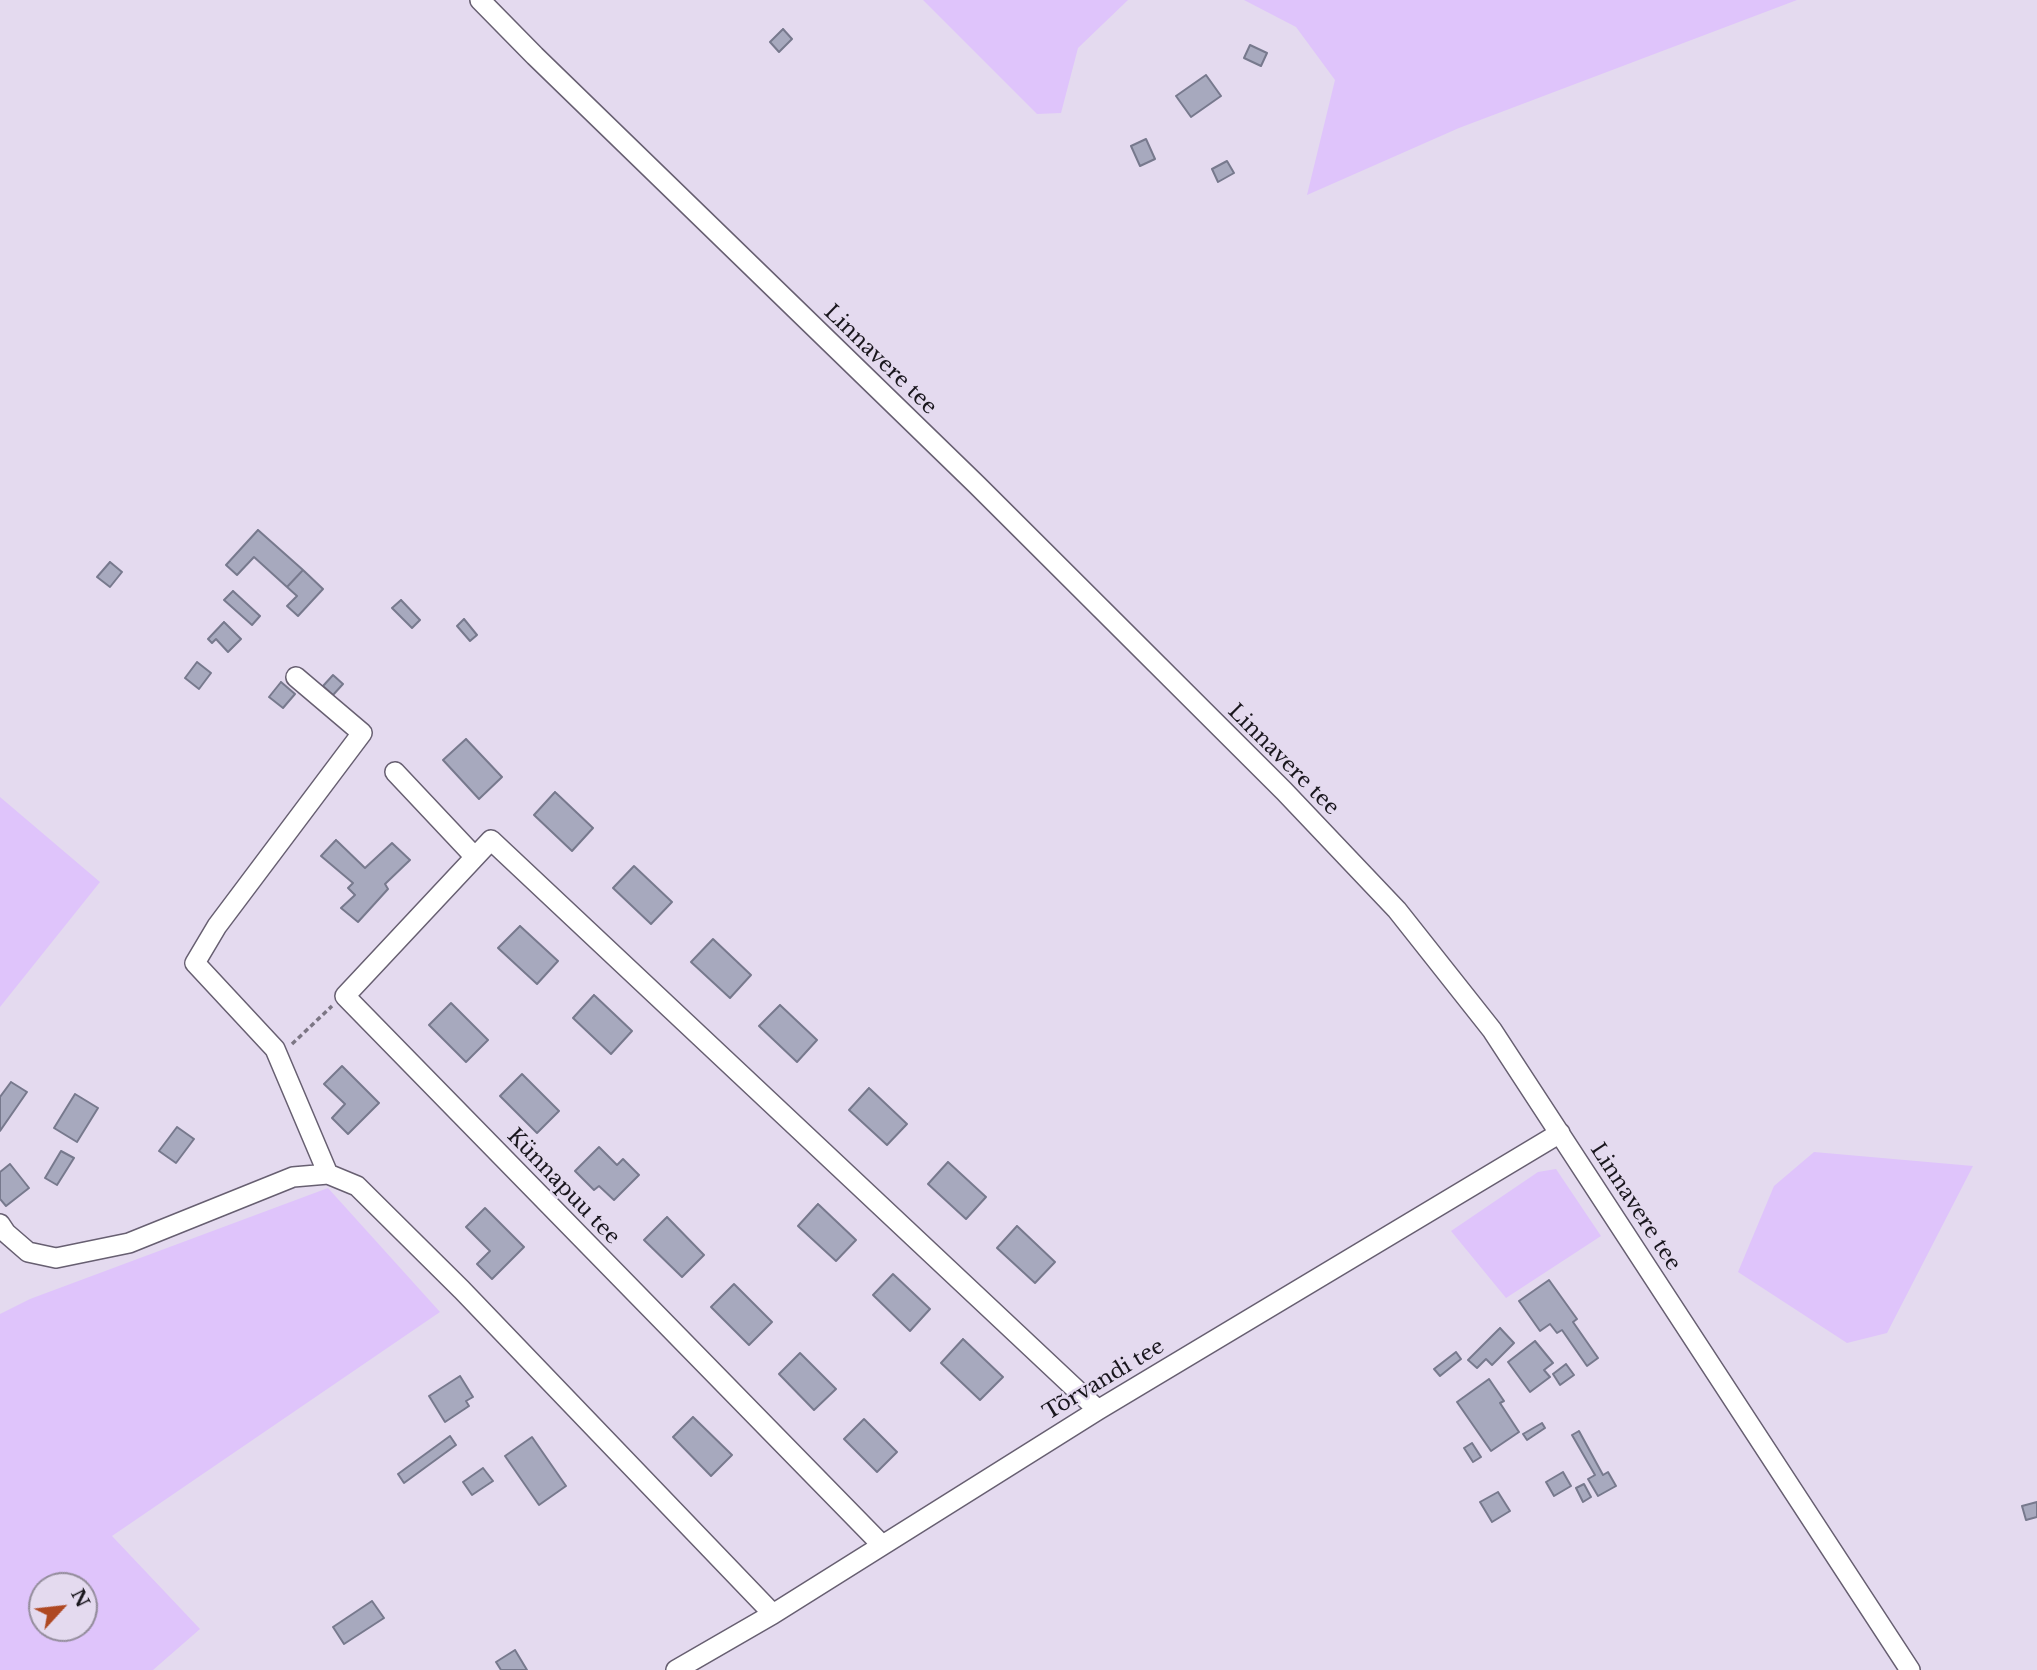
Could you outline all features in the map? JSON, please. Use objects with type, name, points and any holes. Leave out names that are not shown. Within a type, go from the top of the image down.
[{"type":"street","name":"Linnavere tee","points":[[480,0],[977,485],[1293,801],[1406,921],[1492,1030],[1910,1670]]},
{"type":"street","points":[[296,677],[362,733],[217,926],[195,963],[275,1049],[328,1174]]},
{"type":"street","points":[[395,772],[475,857]]},
{"type":"street","points":[[345,996],[491,840],[1098,1409]]},
{"type":"street","name":"Künnapuu tee","points":[[345,996],[882,1545]]},
{"type":"street","name":"Tõrvandi tee","points":[[676,1670],[773,1614],[1098,1409],[1560,1133]]},
{"type":"street","points":[[0,1224],[6,1233],[29,1252],[56,1258],[130,1243],[293,1177],[328,1174],[357,1186],[462,1290],[773,1614]]},
{"type":"path","points":[[279,1057],[345,996]]},
{"type":"shaded area","points":[[923,0],[1128,0],[1078,48],[1061,113],[1037,114]]},
{"type":"shaded area","points":[[1244,0],[1797,0],[1459,128],[1307,195],[1335,80],[1296,27]]},
{"type":"shaded area","points":[[0,797],[100,882],[0,1007]]},
{"type":"shaded area","points":[[1814,1152],[1973,1166],[1887,1333],[1847,1343],[1738,1272],[1774,1186]]},
{"type":"shaded area","points":[[1556,1169],[1601,1236],[1506,1298],[1451,1231],[1538,1172]]},
{"type":"shaded area","points":[[328,1188],[440,1312],[112,1536],[200,1629],[153,1670],[0,1670],[0,1314],[30,1299]]},
{"type":"building","points":[[783,29],[792,39],[779,52],[770,42]]},
{"type":"building","points":[[1250,45],[1267,53],[1261,66],[1244,58]]},
{"type":"building","points":[[1206,75],[1221,96],[1191,117],[1176,96]]},
{"type":"building","points":[[1146,139],[1155,159],[1140,166],[1131,146]]},
{"type":"building","points":[[1227,161],[1234,173],[1218,182],[1212,169]]},
{"type":"building","points":[[258,530],[303,570],[287,587],[254,557],[237,575],[226,565]]},
{"type":"building","points":[[110,562],[122,572],[110,587],[97,577]]},
{"type":"building","points":[[303,570],[323,589],[298,616],[287,606],[297,596],[287,587]]},
{"type":"building","points":[[233,591],[260,616],[252,625],[224,600]]},
{"type":"building","points":[[401,600],[420,620],[412,628],[392,608]]},
{"type":"building","points":[[464,619],[477,635],[470,641],[457,626]]},
{"type":"building","points":[[224,622],[241,639],[228,652],[216,639],[212,643],[208,639]]},
{"type":"building","points":[[197,662],[211,673],[199,689],[185,678]]},
{"type":"building","points":[[333,675],[343,684],[333,695],[323,686]]},
{"type":"building","points":[[281,682],[295,694],[283,708],[269,697]]},
{"type":"building","points":[[466,739],[502,777],[479,799],[443,760]]},
{"type":"building","points":[[555,792],[593,828],[572,851],[534,815]]},
{"type":"building","points":[[336,840],[365,868],[392,843],[410,860],[385,884],[388,889],[358,922],[341,908],[355,895],[348,888],[353,883],[321,856]]},
{"type":"building","points":[[634,866],[672,902],[651,924],[613,888]]},
{"type":"building","points":[[520,926],[558,961],[537,984],[498,948]]},
{"type":"building","points":[[713,939],[751,975],[730,998],[691,962]]},
{"type":"building","points":[[594,995],[632,1031],[611,1054],[573,1018]]},
{"type":"building","points":[[451,1003],[488,1040],[466,1062],[429,1025]]},
{"type":"building","points":[[780,1005],[817,1040],[797,1062],[759,1026]]},
{"type":"building","points":[[342,1066],[379,1103],[348,1134],[332,1118],[345,1104],[324,1084]]},
{"type":"building","points":[[522,1074],[559,1111],[537,1133],[500,1096]]},
{"type":"building","points":[[11,1082],[27,1092],[0,1131],[0,1097]]},
{"type":"building","points":[[869,1088],[907,1124],[887,1145],[849,1110]]},
{"type":"building","points":[[75,1094],[98,1108],[77,1142],[54,1128]]},
{"type":"building","points":[[177,1127],[194,1139],[176,1163],[159,1151]]},
{"type":"building","points":[[599,1147],[617,1165],[623,1159],[639,1175],[614,1200],[599,1186],[594,1190],[575,1171]]},
{"type":"building","points":[[61,1151],[74,1158],[57,1185],[45,1178]]},
{"type":"building","points":[[948,1162],[986,1197],[966,1219],[928,1184]]},
{"type":"building","points":[[10,1164],[29,1188],[6,1206],[0,1199],[0,1172]]},
{"type":"building","points":[[818,1204],[856,1240],[836,1261],[798,1226]]},
{"type":"building","points":[[485,1208],[524,1247],[492,1279],[477,1264],[490,1251],[466,1227]]},
{"type":"building","points":[[667,1217],[704,1255],[682,1277],[644,1240]]},
{"type":"building","points":[[1017,1226],[1055,1262],[1035,1283],[997,1248]]},
{"type":"building","points":[[893,1274],[930,1309],[910,1331],[873,1295]]},
{"type":"building","points":[[1549,1280],[1577,1319],[1573,1322],[1598,1358],[1587,1366],[1562,1330],[1557,1333],[1550,1324],[1540,1331],[1519,1301]]},
{"type":"building","points":[[734,1284],[772,1322],[749,1345],[711,1307]]},
{"type":"building","points":[[1500,1328],[1514,1343],[1492,1365],[1486,1359],[1477,1368],[1468,1360]]},
{"type":"building","points":[[963,1339],[1003,1377],[980,1400],[941,1363]]},
{"type":"building","points":[[1535,1341],[1553,1363],[1544,1370],[1550,1377],[1530,1392],[1508,1362]]},
{"type":"building","points":[[1456,1352],[1461,1359],[1440,1376],[1434,1369]]},
{"type":"building","points":[[800,1353],[836,1389],[814,1410],[779,1374]]},
{"type":"building","points":[[1566,1364],[1574,1375],[1560,1385],[1553,1374]]},
{"type":"building","points":[[460,1376],[473,1397],[466,1401],[469,1406],[445,1422],[429,1396]]},
{"type":"building","points":[[1489,1379],[1504,1401],[1500,1403],[1519,1432],[1491,1451],[1457,1402]]},
{"type":"building","points":[[693,1417],[732,1455],[711,1476],[673,1437]]},
{"type":"building","points":[[864,1419],[897,1452],[877,1472],[844,1439]]},
{"type":"building","points":[[1542,1423],[1545,1428],[1527,1440],[1523,1434]]},
{"type":"building","points":[[1579,1431],[1603,1475],[1608,1472],[1616,1486],[1598,1496],[1588,1479],[1595,1475],[1572,1435]]},
{"type":"building","points":[[450,1436],[456,1445],[404,1483],[398,1474]]},
{"type":"building","points":[[532,1437],[566,1486],[539,1505],[505,1456]]},
{"type":"building","points":[[1472,1443],[1481,1457],[1473,1462],[1464,1448]]},
{"type":"building","points":[[483,1468],[493,1481],[472,1495],[463,1482]]},
{"type":"building","points":[[1563,1472],[1571,1486],[1554,1496],[1546,1482]]},
{"type":"building","points":[[1584,1484],[1591,1497],[1583,1502],[1576,1488]]},
{"type":"building","points":[[1498,1492],[1510,1511],[1492,1522],[1480,1502]]},
{"type":"building","points":[[2037,1502],[2037,1517],[2026,1520],[2022,1506]]},
{"type":"building","points":[[372,1601],[384,1618],[344,1644],[333,1627]]},
{"type":"building","points":[[515,1650],[527,1670],[501,1670],[496,1662]]}]
